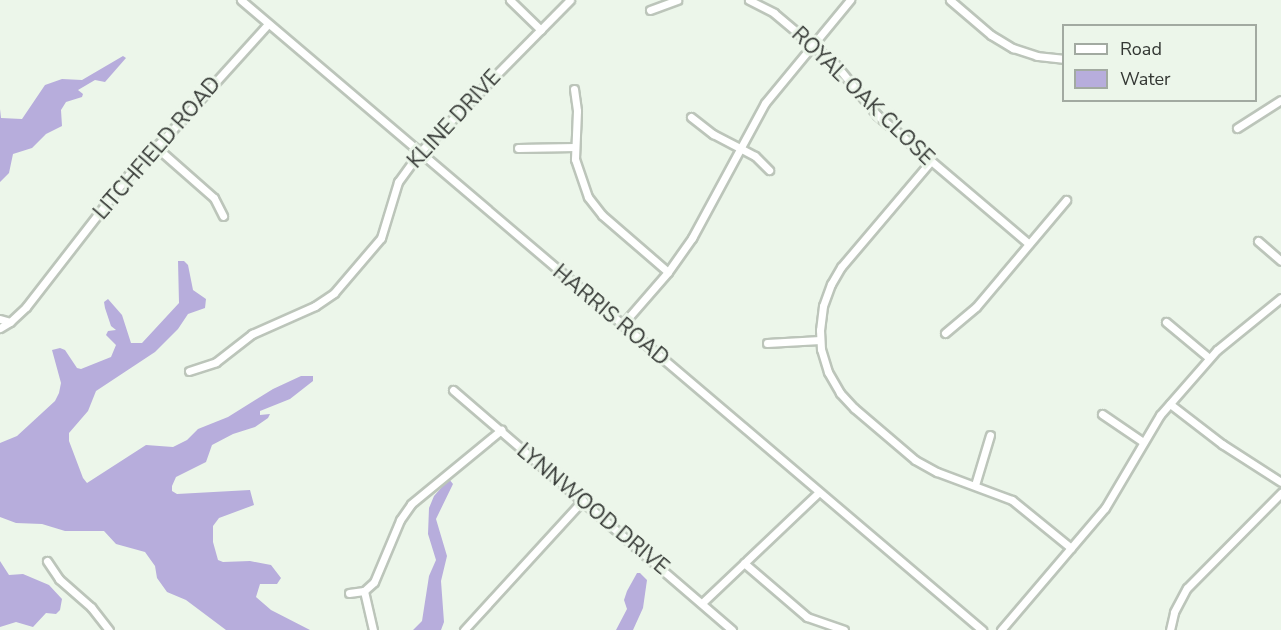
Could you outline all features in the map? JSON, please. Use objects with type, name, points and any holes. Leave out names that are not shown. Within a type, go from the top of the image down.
[{"type":"street","name":"HARRIS ROAD","points":[[241,0],[982,630]]},
{"type":"street","points":[[510,0],[541,30]]},
{"type":"street","name":"KLINE DRIVE","points":[[189,371],[216,362],[252,333],[315,306],[334,293],[381,238],[398,182],[419,153],[570,0]]},
{"type":"street","points":[[650,10],[677,0]]},
{"type":"street","name":"ROYAL OAK CLOSE","points":[[749,0],[774,13],[812,45],[845,74],[877,115],[1029,244]]},
{"type":"street","points":[[622,325],[668,272],[697,230],[765,103],[850,0]]},
{"type":"street","points":[[950,0],[1008,45],[1025,53],[1062,59]]},
{"type":"street","name":"LITCHFIELD ROAD","points":[[0,328],[26,307],[137,164],[156,147],[268,24]]},
{"type":"street","points":[[574,89],[577,111],[575,147],[578,172],[596,208],[668,272]]},
{"type":"street","points":[[1237,128],[1281,100]]},
{"type":"street","points":[[691,117],[713,134],[755,156],[769,170]]},
{"type":"street","points":[[156,147],[214,198],[223,216]]},
{"type":"street","points":[[518,148],[575,147]]},
{"type":"street","points":[[931,161],[835,276],[823,306],[820,340],[831,378],[840,393],[854,408],[926,467],[1012,500],[1071,548]]},
{"type":"street","points":[[945,333],[975,307],[1066,200]]},
{"type":"street","points":[[1258,241],[1281,261]]},
{"type":"street","points":[[1001,630],[1109,502],[1143,442],[1170,404],[1209,358],[1281,298]]},
{"type":"street","points":[[0,319],[10,322]]},
{"type":"street","points":[[1166,322],[1209,358]]},
{"type":"street","points":[[768,344],[820,340]]},
{"type":"street","name":"LYNNWOOD DRIVE","points":[[453,390],[732,630]]},
{"type":"street","points":[[1170,404],[1215,439],[1281,482]]},
{"type":"street","points":[[1102,414],[1143,442]]},
{"type":"street","points":[[349,593],[364,591],[374,582],[405,512],[501,430]]},
{"type":"street","points":[[975,485],[990,435]]},
{"type":"street","points":[[702,603],[819,492]]},
{"type":"street","points":[[1170,630],[1179,602],[1191,584],[1281,493]]},
{"type":"street","points":[[464,630],[583,500]]},
{"type":"street","points":[[47,561],[59,579],[91,607],[109,630]]},
{"type":"street","points":[[744,564],[807,617],[844,630]]},
{"type":"street","points":[[364,591],[373,630]]},
{"type":"water","points":[[123,56],[126,58],[105,82],[95,80],[78,90],[83,94],[82,97],[66,102],[61,110],[62,126],[46,134],[32,148],[13,154],[9,173],[0,182],[0,109],[1,118],[22,119],[45,85],[62,79],[82,80]]},
{"type":"water","points":[[178,261],[184,261],[188,265],[193,290],[206,299],[205,308],[188,314],[178,329],[155,352],[96,391],[88,411],[69,433],[69,441],[87,483],[146,445],[173,447],[187,440],[198,429],[228,417],[273,389],[301,376],[313,376],[313,381],[290,399],[260,411],[260,415],[270,414],[255,427],[233,434],[212,445],[206,462],[176,477],[172,486],[172,491],[177,494],[250,490],[254,505],[219,518],[213,526],[213,542],[218,560],[223,562],[250,561],[271,565],[281,578],[277,584],[260,584],[256,597],[271,610],[310,630],[226,630],[186,600],[167,592],[157,578],[155,566],[145,552],[116,544],[104,531],[65,531],[42,524],[16,523],[0,517],[0,443],[17,436],[55,401],[61,383],[52,350],[60,348],[65,350],[77,368],[81,369],[111,357],[116,345],[106,335],[108,331],[116,330],[111,326],[105,308],[104,302],[108,299],[122,315],[131,343],[142,343],[179,303]]},
{"type":"water","points":[[449,479],[453,484],[436,519],[447,556],[441,581],[444,622],[441,630],[413,630],[422,621],[429,576],[436,560],[428,534],[429,508],[434,496]]},
{"type":"water","points":[[0,561],[9,575],[23,574],[49,585],[62,599],[60,610],[56,614],[46,613],[33,627],[16,622],[0,627]]},
{"type":"water","points":[[637,573],[647,580],[643,608],[633,630],[616,630],[627,609],[624,600],[627,591]]}]
